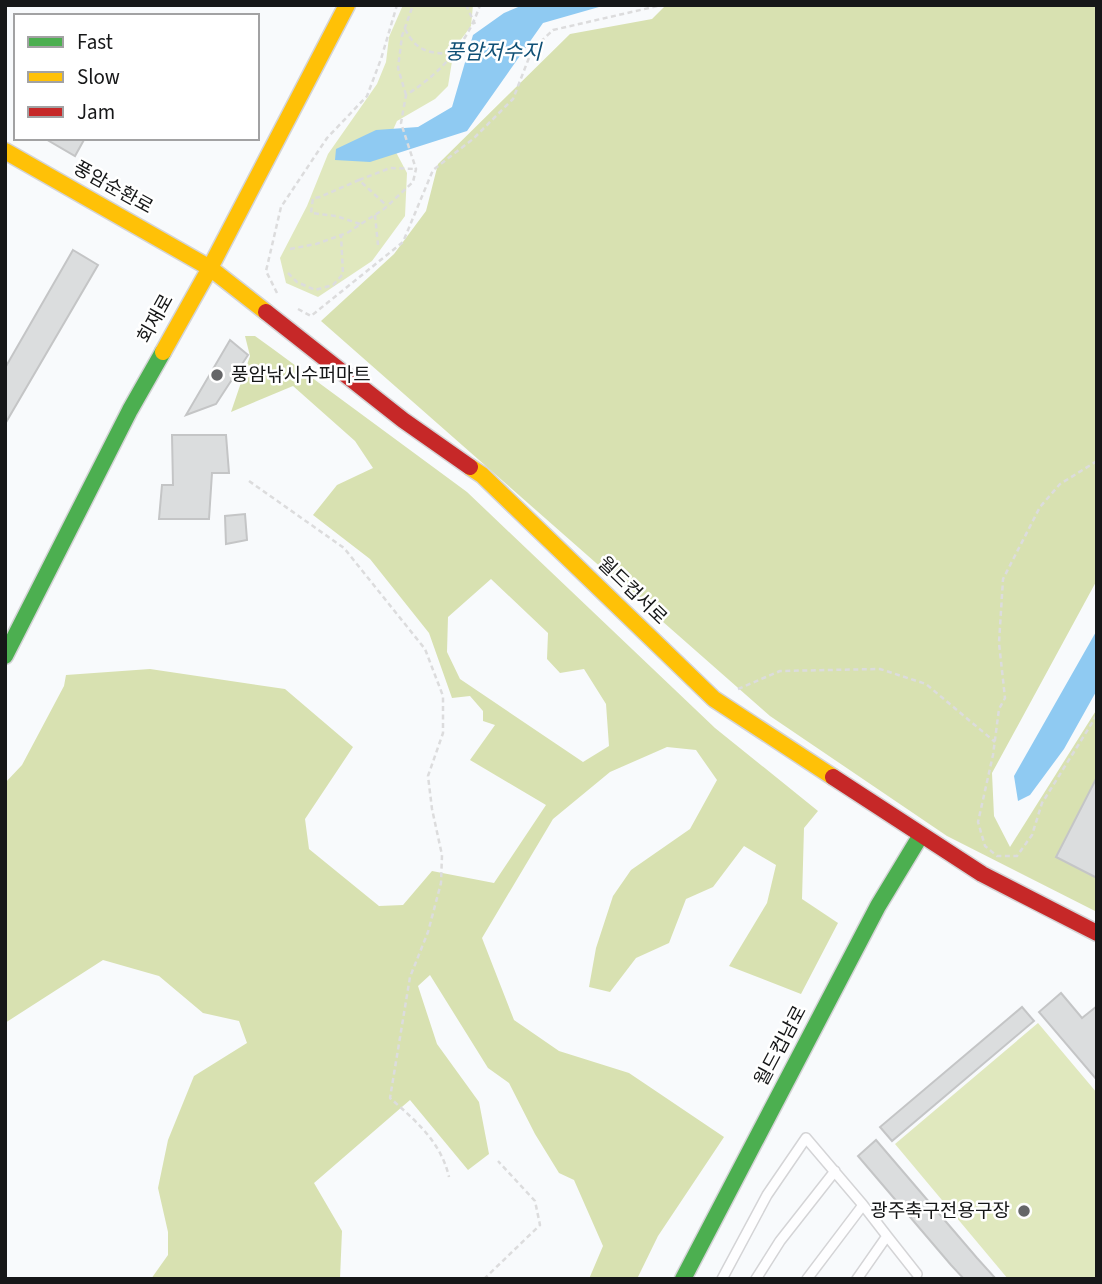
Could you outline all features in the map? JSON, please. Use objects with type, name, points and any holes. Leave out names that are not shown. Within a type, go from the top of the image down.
[{"type":"street","name":"회재로","points":[[5,656],[130,410],[210,268],[347,5]]},
{"type":"street","name":"풍암순환로","points":[[5,151],[165,240]]},
{"type":"street","name":"월드컵서로","points":[[165,240],[210,268],[403,420],[482,475],[714,699],[982,874],[1097,933]]},
{"type":"street","name":"월드컵남로","points":[[683,1279],[878,906],[921,835]]},
{"type":"lane","points":[[722,1279],[767,1195],[806,1138],[863,1205],[917,1277]]},
{"type":"lane","points":[[756,1279],[780,1241],[835,1171]]},
{"type":"lane","points":[[807,1279],[863,1205]]},
{"type":"lane","points":[[857,1279],[887,1236]]},
{"type":"path","points":[[279,299],[266,271],[281,206],[327,138],[367,96],[397,5]]},
{"type":"path","points":[[290,249],[341,235],[376,215],[413,182],[416,169],[401,123],[406,95],[398,68],[404,29],[413,5]]},
{"type":"path","points":[[466,5],[475,24]]},
{"type":"path","points":[[406,95],[420,86],[453,54],[475,24],[480,5]]},
{"type":"path","points":[[290,305],[311,316],[402,242],[433,170],[473,139],[513,99],[533,50],[553,30],[662,5]]},
{"type":"path","points":[[404,29],[412,44],[430,53],[453,54]]},
{"type":"path","points":[[360,224],[336,216],[311,214],[313,198],[390,168],[416,169]]},
{"type":"path","points":[[359,180],[387,206]]},
{"type":"path","points":[[376,215],[378,245]]},
{"type":"path","points":[[288,273],[297,282],[315,290],[333,285],[343,274],[341,235]]},
{"type":"path","points":[[1097,461],[1060,484],[1040,506],[1003,579],[999,643],[1004,698],[999,709],[978,822],[985,846],[997,856],[1017,856],[1032,835],[1042,803],[1097,715]]},
{"type":"path","points":[[249,481],[344,548],[425,649],[443,696],[443,733],[428,776],[442,855],[441,883],[428,932],[410,977],[390,1098],[425,1129],[446,1161],[449,1177]]},
{"type":"path","points":[[714,699],[780,671],[880,670],[926,684],[995,742]]},
{"type":"path","points":[[484,1279],[540,1225],[535,1201],[498,1161]]},
{"type":"green space","points":[[403,5],[473,5],[471,26],[454,49],[448,86],[435,99],[397,121],[389,139],[407,173],[405,216],[372,261],[318,297],[286,283],[280,258],[307,206],[328,154],[377,84],[386,62],[389,37]]},
{"type":"green space","points":[[666,5],[1097,5],[1097,580],[992,773],[994,816],[1010,847],[1097,709],[1097,912],[947,836],[770,716],[321,321],[394,254],[426,211],[438,164],[570,34],[652,19]]},
{"type":"green space","points":[[245,336],[255,336],[467,492],[715,728],[818,811],[804,828],[802,899],[838,923],[801,994],[729,966],[767,903],[776,865],[744,846],[713,887],[686,899],[669,943],[636,958],[610,992],[589,987],[596,948],[613,896],[631,870],[690,829],[717,780],[696,750],[667,747],[610,772],[553,819],[482,938],[514,1020],[559,1051],[629,1073],[724,1137],[658,1236],[637,1279],[589,1279],[603,1246],[574,1180],[559,1173],[509,1083],[488,1068],[430,975],[418,986],[437,1044],[479,1102],[489,1154],[468,1170],[410,1100],[314,1183],[342,1231],[340,1279],[151,1279],[168,1255],[168,1232],[158,1188],[168,1140],[194,1076],[247,1043],[239,1021],[203,1013],[159,976],[103,960],[5,1023],[5,783],[22,765],[64,686],[66,675],[150,669],[285,689],[353,747],[305,819],[309,849],[379,906],[403,905],[432,871],[494,883],[546,805],[470,760],[495,725],[483,721],[483,711],[470,696],[452,698],[429,633],[370,559],[313,515],[337,485],[373,468],[355,441],[293,386],[231,412],[250,356]],"holes":[[[491,579],[548,633],[547,659],[560,673],[584,669],[606,704],[609,746],[583,762],[460,679],[447,652],[448,617]]]},
{"type":"green space","name":"광주축구전용구장","points":[[1038,1023],[1097,1093],[1097,1279],[1008,1279],[895,1144]]},
{"type":"water","name":"풍암저수지","points":[[523,5],[606,5],[543,23],[467,131],[370,162],[335,160],[336,149],[376,130],[418,127],[452,107],[473,35],[504,13]]},
{"type":"water","points":[[1097,630],[1097,690],[1064,749],[1030,795],[1018,801],[1014,776]]},
{"type":"building","points":[[47,140],[84,140],[75,156]]},
{"type":"building","points":[[73,250],[98,265],[5,424],[5,368]]},
{"type":"building","points":[[230,340],[248,355],[216,404],[186,415]]},
{"type":"building","points":[[172,435],[226,435],[229,473],[212,473],[209,519],[159,519],[162,485],[173,485]]},
{"type":"building","points":[[245,514],[247,540],[226,544],[225,516]]},
{"type":"building","points":[[1097,777],[1097,878],[1056,857]]},
{"type":"building","points":[[1061,993],[1082,1018],[1097,1006],[1097,1080],[1039,1012]]},
{"type":"building","points":[[1022,1007],[1034,1021],[892,1141],[880,1127]]},
{"type":"building","points":[[876,1140],[996,1279],[964,1279],[951,1265],[858,1156]]},
{"type":"traffic: fast","points":[[5,656],[130,410],[163,352]]},
{"type":"traffic: fast","points":[[683,1279],[878,906],[921,835]]},
{"type":"traffic: slow","points":[[163,352],[210,268],[347,5]]},
{"type":"traffic: slow","points":[[5,151],[210,268],[266,312]]},
{"type":"traffic: slow","points":[[470,467],[482,475],[714,699],[833,777]]},
{"type":"traffic: jam","points":[[266,312],[403,420],[470,467]]},
{"type":"traffic: jam","points":[[833,777],[982,874],[1097,933]]},
{"type":"place","name":"풍암낚시수퍼마트","points":[[217,375]]},
{"type":"place","name":"광주축구전용구장","points":[[1024,1211]]}]
